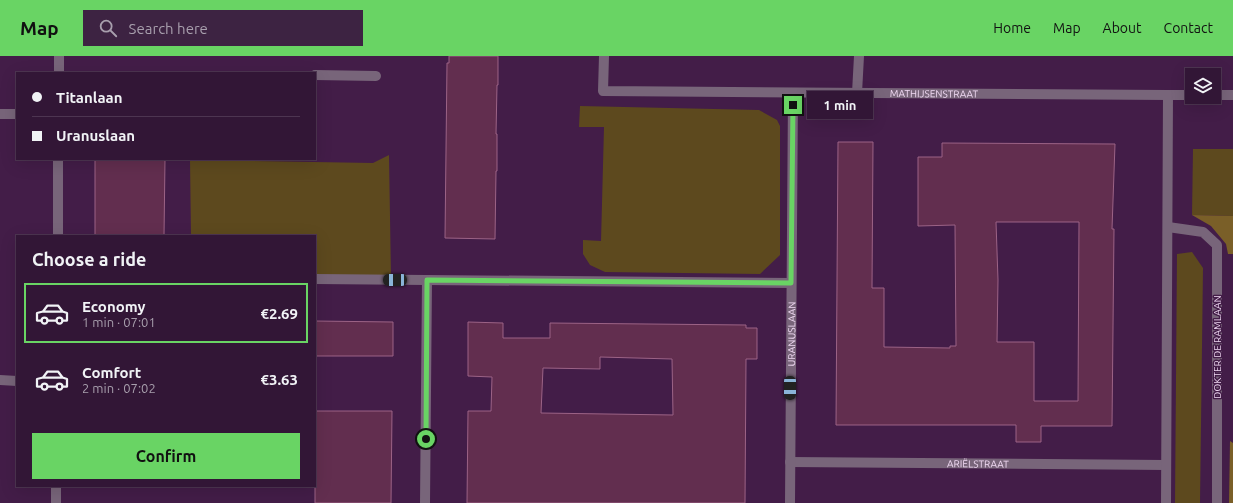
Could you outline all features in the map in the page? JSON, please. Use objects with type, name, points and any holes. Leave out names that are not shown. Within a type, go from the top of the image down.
[{"type":"street","points":[[58,72],[59,56]]},
{"type":"street","name":"MATHIJSENSTRAAT","points":[[604,56],[603,91],[1185,95]]},
{"type":"street","points":[[857,93],[858,56]]},
{"type":"street","points":[[316,75],[376,76]]},
{"type":"street","name":"URANUSLAAN","points":[[790,503],[793,93]]},
{"type":"street","points":[[1166,503],[1168,95]]},
{"type":"street","points":[[1221,95],[1233,95]]},
{"type":"street","points":[[0,114],[16,114]]},
{"type":"street","points":[[58,160],[58,235]]},
{"type":"street","name":"DOKTER DE RAMLAAN","points":[[1168,227],[1203,232],[1217,245],[1217,503]]},
{"type":"street","points":[[316,279],[791,283]]},
{"type":"street","points":[[425,503],[427,280]]},
{"type":"street","points":[[0,380],[16,381]]},
{"type":"street","name":"ARIËLSTRAAT","points":[[790,462],[1166,465]]},
{"type":"street","points":[[56,487],[56,503]]},
{"type":"shaded area","points":[[580,106],[759,110],[777,120],[780,126],[780,255],[760,274],[605,272],[590,265],[583,254],[583,240],[601,241],[604,127],[579,127]]},
{"type":"shaded area","points":[[1193,149],[1233,149],[1233,216],[1192,215]]},
{"type":"shaded area","points":[[389,155],[391,277],[316,276],[316,235],[191,235],[190,160],[373,163]]},
{"type":"shaded area","points":[[1192,215],[1233,216],[1233,254],[1228,254],[1226,244],[1211,226]]},
{"type":"shaded area","points":[[1192,252],[1203,268],[1200,503],[1175,503],[1177,254]]},
{"type":"shaded area","points":[[1230,441],[1233,443],[1233,503],[1229,503]]},
{"type":"building","points":[[449,56],[498,56],[495,239],[445,238],[447,63],[449,63]]},
{"type":"building","points":[[838,142],[873,142],[872,288],[884,288],[884,347],[950,348],[950,346],[956,346],[955,225],[918,226],[918,157],[942,157],[942,143],[1115,144],[1112,229],[1114,229],[1112,426],[1041,426],[1041,442],[1016,442],[1016,425],[836,425]],"holes":[[[996,222],[1079,222],[1078,401],[1034,401],[1034,342],[997,342],[998,280]]]},
{"type":"building","points":[[95,160],[165,160],[164,235],[95,235]]},
{"type":"building","points":[[316,321],[393,322],[393,356],[316,356]]},
{"type":"building","points":[[468,322],[503,323],[503,338],[550,338],[550,323],[746,325],[746,328],[757,328],[757,359],[746,359],[745,503],[467,503],[468,411],[491,411],[492,377],[468,376]],"holes":[[[600,357],[672,359],[673,415],[541,413],[543,368],[600,369]]]},
{"type":"building","points":[[316,411],[392,411],[391,503],[315,503]]},
{"type":"route","points":[[426,439],[427,280],[791,283],[793,105]]}]
